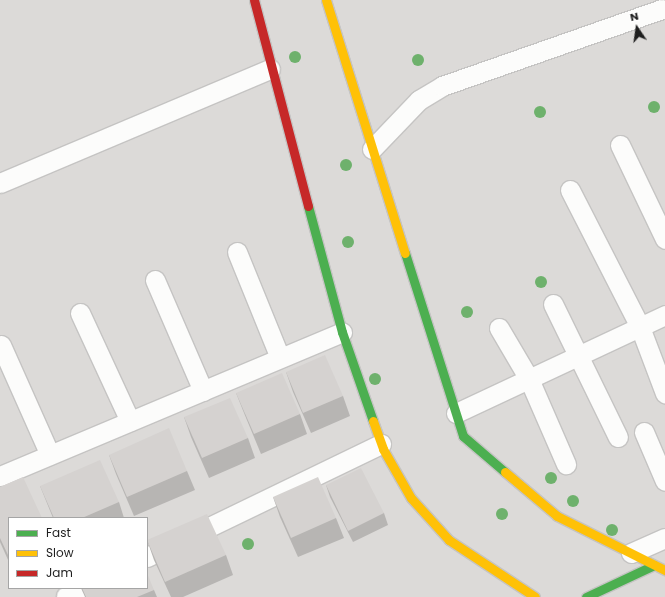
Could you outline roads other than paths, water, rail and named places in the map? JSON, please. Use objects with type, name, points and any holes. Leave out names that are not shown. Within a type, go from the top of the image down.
[{"type":"street","points":[[254,0],[270,69],[342,332],[381,444],[411,498],[449,540],[535,597]]},
{"type":"street","points":[[326,0],[463,436],[557,516],[665,570]]},
{"type":"street","points":[[372,149],[433,90],[662,9]]},
{"type":"street","points":[[0,183],[270,69]]},
{"type":"street","points":[[620,145],[665,239]]},
{"type":"street","points":[[570,190],[640,327],[665,393]]},
{"type":"street","points":[[237,252],[280,358]]},
{"type":"street","points":[[155,280],[202,391]]},
{"type":"street","points":[[553,304],[581,354],[618,436]]},
{"type":"street","points":[[80,313],[130,421]]},
{"type":"street","points":[[456,413],[665,315]]},
{"type":"street","points":[[499,328],[529,379],[566,464]]},
{"type":"street","points":[[0,476],[342,332]]},
{"type":"street","points":[[1,346],[50,455]]},
{"type":"street","points":[[644,432],[665,481]]},
{"type":"street","points":[[148,557],[381,444]]},
{"type":"street","points":[[631,553],[665,538]]},
{"type":"street","points":[[586,597],[654,565]]}]
